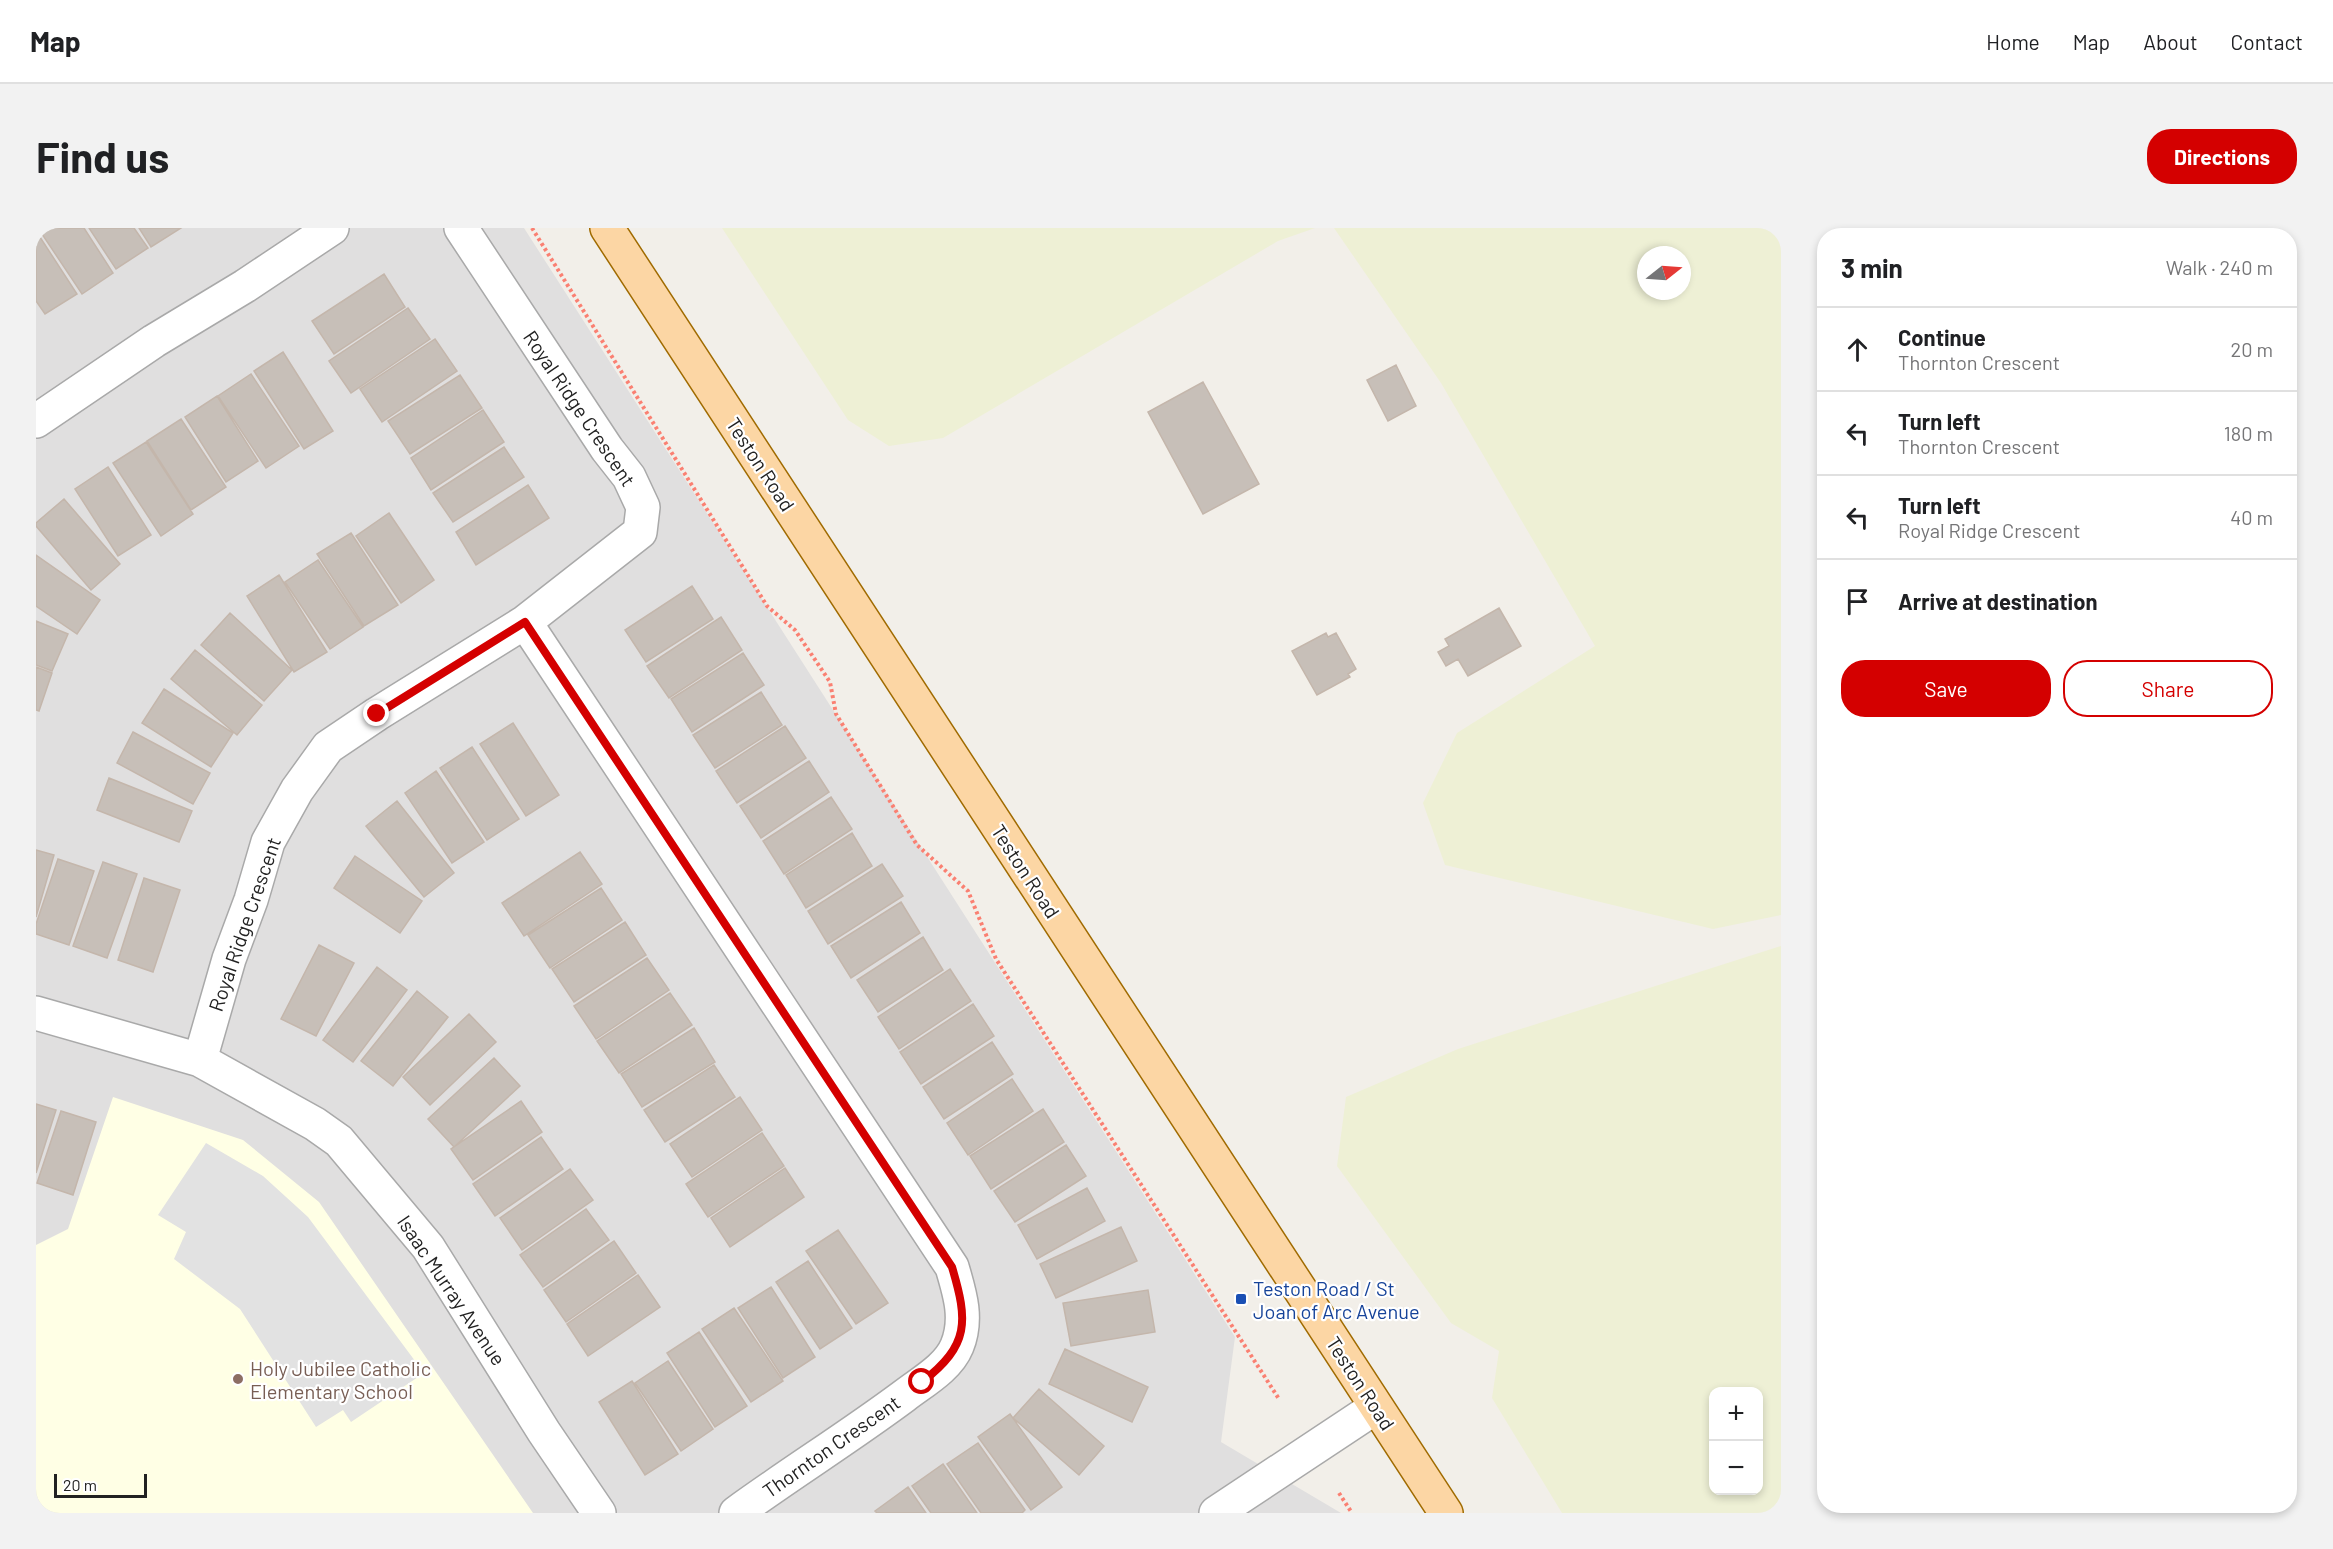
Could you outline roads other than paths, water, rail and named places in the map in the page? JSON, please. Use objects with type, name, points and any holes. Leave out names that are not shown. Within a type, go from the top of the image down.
[{"type":"main road","name":"Teston Road","points":[[607,228],[1446,1513]]},
{"type":"street","points":[[36,421],[154,341],[245,286],[332,228]]},
{"type":"street","name":"Royal Ridge Crescent","points":[[200,1060],[229,959],[251,900],[268,842],[297,790],[328,747],[525,622],[640,532],[643,507],[629,477],[607,449],[461,228]]},
{"type":"street","name":"Thornton Crescent","points":[[525,622],[952,1267],[962,1298],[963,1322],[956,1348],[942,1367],[870,1421],[736,1513]]},
{"type":"street","name":"Isaac Murray Avenue","points":[[36,1013],[200,1060],[315,1124],[339,1141],[428,1247],[544,1432],[599,1513]]},
{"type":"street","points":[[1216,1513],[1376,1407]]},
{"type":"place","name":"Teston Road / St Joan of Arc Avenue","points":[[1241,1299]]},
{"type":"place","name":"Holy Jubilee Catholic Elementary School","points":[[238,1379]]}]
